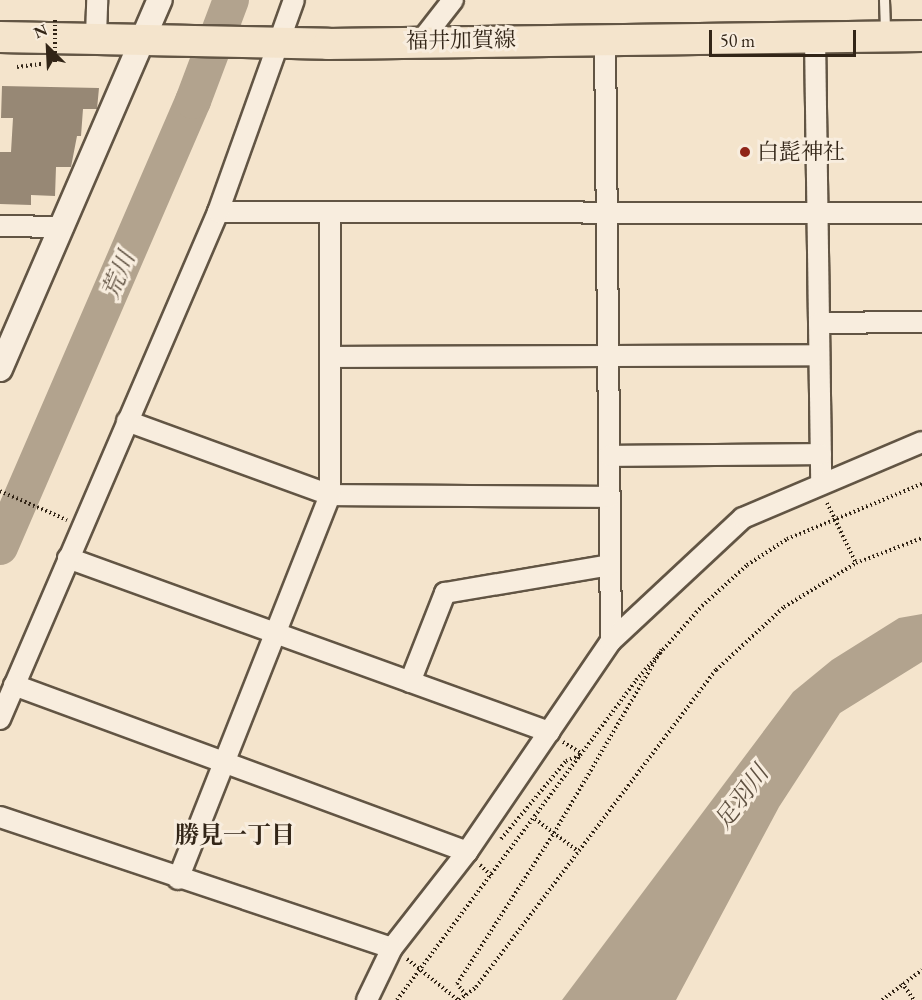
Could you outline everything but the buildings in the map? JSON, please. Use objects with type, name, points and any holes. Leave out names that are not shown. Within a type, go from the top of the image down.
[{"type":"main road","name":"福井加賀線","points":[[0,37],[96,36],[268,42],[605,37],[922,36]]},
{"type":"street","points":[[96,36],[97,0]]},
{"type":"street","points":[[0,369],[146,37],[160,0]]},
{"type":"street","points":[[0,719],[218,212],[268,42],[294,0]]},
{"type":"street","points":[[421,41],[453,0]]},
{"type":"street","points":[[815,36],[821,482]]},
{"type":"street","points":[[605,37],[611,641]]},
{"type":"street","points":[[218,212],[922,213]]},
{"type":"street","points":[[178,879],[330,495],[330,212]]},
{"type":"street","points":[[0,226],[63,227]]},
{"type":"street","points":[[819,323],[922,322]]},
{"type":"street","points":[[330,357],[819,355]]},
{"type":"street","points":[[127,421],[330,495],[610,497]]},
{"type":"street","points":[[368,1000],[392,948],[467,852],[611,641],[743,518],[821,482],[922,442]]},
{"type":"street","points":[[609,456],[821,454]]},
{"type":"street","points":[[68,558],[549,732]]},
{"type":"street","points":[[410,682],[445,593],[610,564]]},
{"type":"street","points":[[14,685],[467,852]]},
{"type":"street","points":[[0,817],[178,879],[392,948]]},
{"type":"lane","points":[[884,0],[885,36]]},
{"type":"path","points":[[17,67],[55,63],[55,20]]},
{"type":"path","points":[[821,482],[831,517],[856,563]]},
{"type":"path","points":[[397,1000],[664,645],[747,565],[831,517],[922,484]]},
{"type":"path","points":[[0,491],[76,524]]},
{"type":"path","points":[[392,948],[458,1000],[466,995],[716,670],[784,607],[856,563],[922,538]]},
{"type":"path","points":[[466,995],[457,984],[554,833],[655,668],[664,645]]},
{"type":"path","points":[[535,819],[578,851]]},
{"type":"path","points":[[882,1000],[922,970]]},
{"type":"path","points":[[902,983],[914,1000]]},
{"type":"water","name":"足羽川","points":[[922,614],[922,662],[840,713],[779,807],[676,1000],[562,1000],[793,692],[832,660],[899,618]]},
{"type":"waterway","name":"荒川","points":[[0,547],[193,101],[231,0]]},
{"type":"place","name":"白髭神社","points":[[745,152]]},
{"type":"district","name":"勝見一丁目","points":[[235,835]]}]
